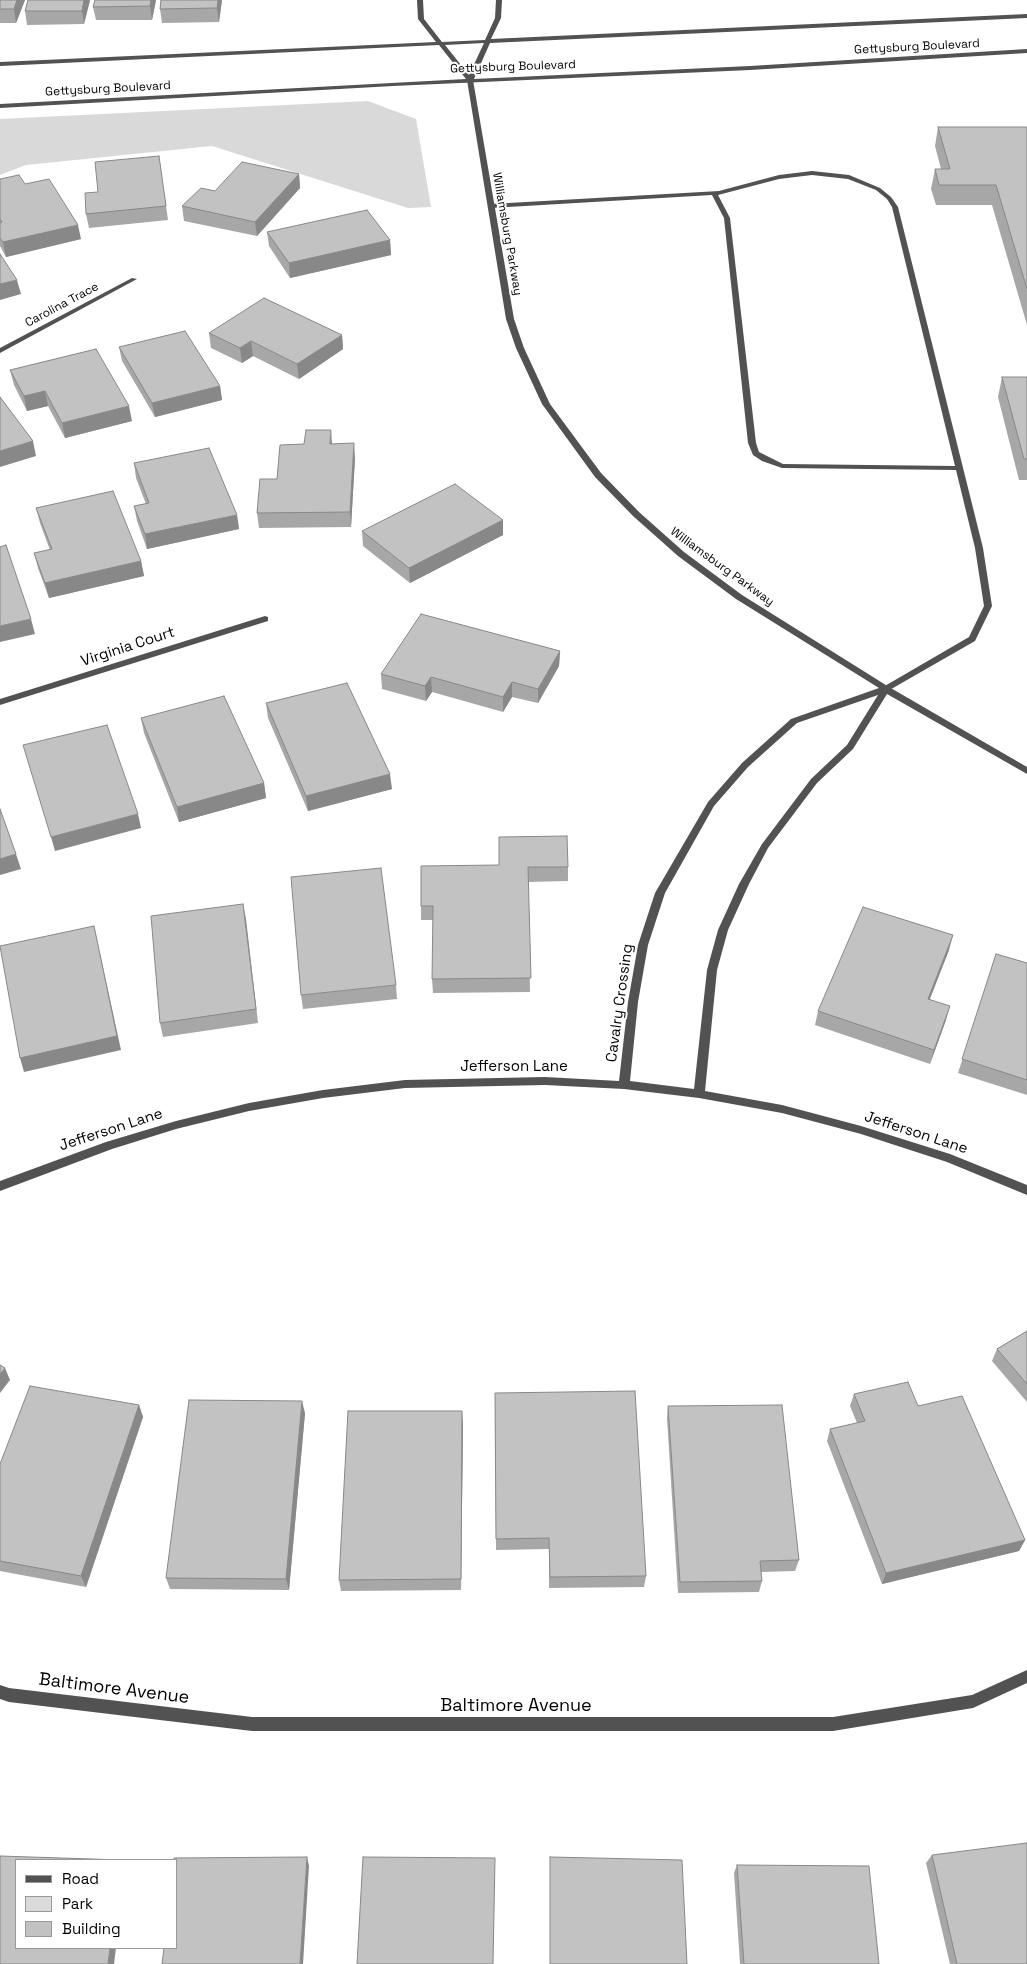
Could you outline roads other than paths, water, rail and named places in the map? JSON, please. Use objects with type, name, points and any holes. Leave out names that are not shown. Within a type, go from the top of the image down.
[{"type":"street","name":"Williamsburg Parkway","points":[[420,0],[421,19],[470,80],[510,319],[520,348],[546,404],[598,475],[636,514],[681,554],[740,597],[886,689],[1027,771]]},
{"type":"street","points":[[470,80],[498,18],[499,0]]},
{"type":"street","name":"Gettysburg Boulevard","points":[[0,64],[1027,16]]},
{"type":"street","name":"Gettysburg Boulevard","points":[[0,106],[1027,52]]},
{"type":"street","name":"Cavalry Crossing","points":[[490,206],[714,194],[795,174],[812,172],[849,176],[878,189],[889,198],[895,207],[979,548],[988,606],[972,639],[886,689],[794,721],[745,765],[711,804],[660,893],[642,945],[633,1002],[624,1085]]},
{"type":"street","points":[[714,194],[727,218],[752,443],[756,452],[765,459],[782,466],[959,468]]},
{"type":"street","name":"Carolina Trace","points":[[0,351],[134,279]]},
{"type":"street","name":"Virginia Court","points":[[0,702],[265,619]]},
{"type":"street","points":[[699,1094],[712,970],[723,930],[733,907],[765,846],[814,781],[850,747],[886,689]]},
{"type":"street","name":"Jefferson Lane","points":[[0,1186],[56,1163],[176,1124],[249,1107],[323,1094],[405,1084],[545,1081],[624,1085],[699,1094],[782,1109],[861,1130],[950,1158],[1027,1190]]},
{"type":"street","name":"Baltimore Avenue","points":[[0,1692],[9,1695],[252,1724],[834,1724],[973,1700],[1027,1676]]}]
